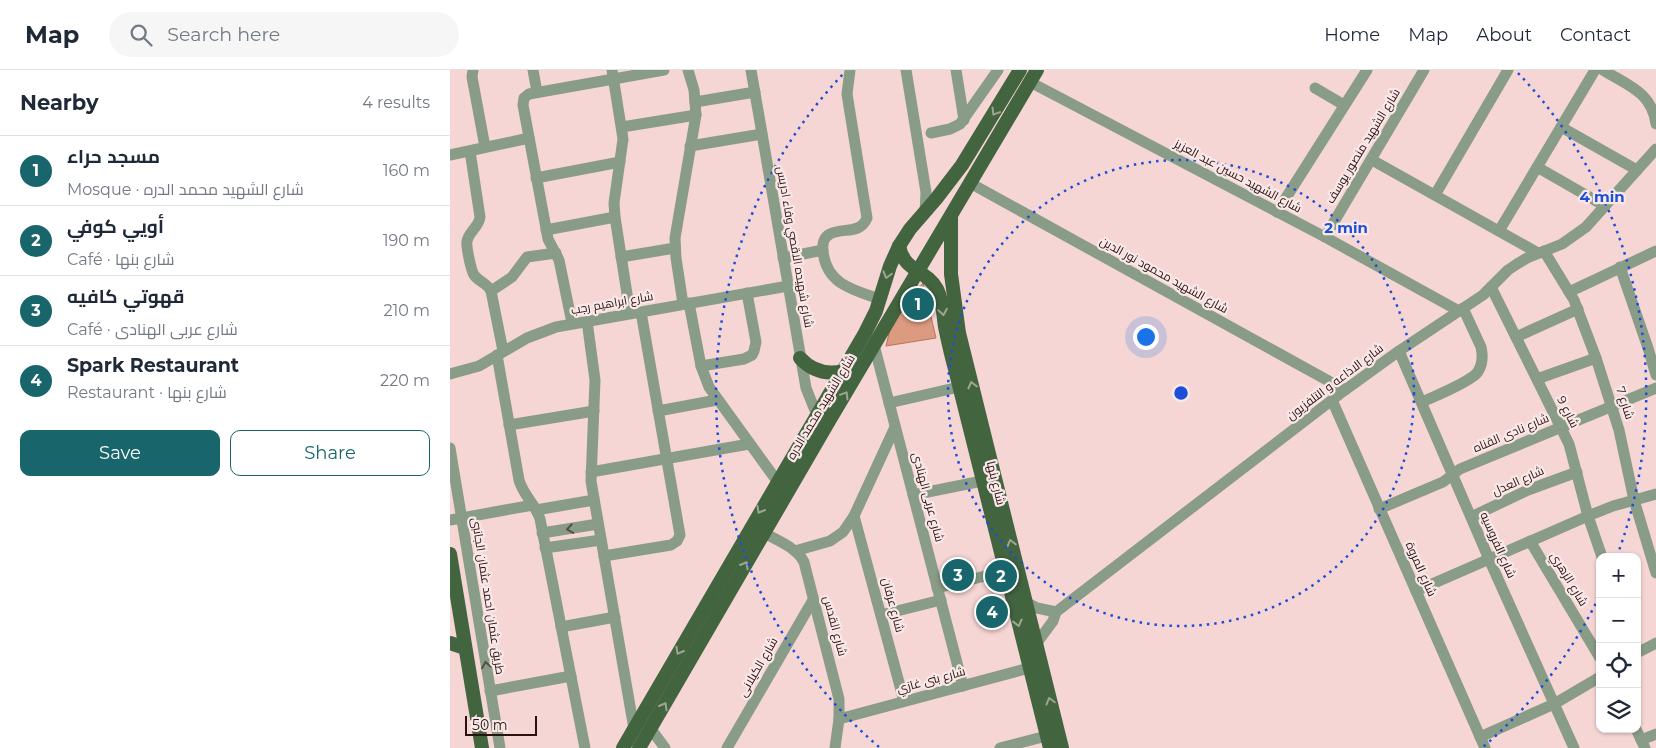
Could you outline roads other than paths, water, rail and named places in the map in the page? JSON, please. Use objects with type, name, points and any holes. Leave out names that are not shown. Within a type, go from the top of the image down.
[{"type":"main road","name":"شارع الشهيد محمد الدره","points":[[639,748],[764,533],[823,418],[843,371],[870,322],[899,246],[910,229],[946,187],[972,150],[1020,70]]},
{"type":"main road","name":"شارع الشهيد محمد الدره","points":[[623,748],[777,481],[874,345],[1037,70]]},
{"type":"main road","points":[[972,150],[985,157]]},
{"type":"main road","name":"شارع بنها","points":[[951,215],[951,274],[959,333],[1036,644],[1051,739]]},
{"type":"main road","name":"شارع بنها","points":[[899,246],[905,261],[932,281],[940,296],[946,333],[1029,668],[1051,739],[1062,748]]},
{"type":"main road","points":[[800,358],[812,369],[820,372],[843,371]]},
{"type":"main road","points":[[450,554],[455,622],[466,648],[482,748]]},
{"type":"main road","points":[[450,643],[466,648]]},
{"type":"street","points":[[473,70],[472,77],[485,148]]},
{"type":"street","points":[[533,70],[537,92]]},
{"type":"street","points":[[572,323],[559,260],[549,242],[546,230],[523,102],[528,94],[612,74],[664,70]]},
{"type":"street","points":[[688,70],[696,102],[696,115],[676,228],[676,248],[686,304],[706,381],[717,400],[777,481]]},
{"type":"street","name":"شارع شهيده الاقصي وفاء ادريس","points":[[751,70],[800,358],[808,395],[823,418]]},
{"type":"street","points":[[850,70],[847,94],[867,218],[865,223],[858,229],[832,233],[824,240],[823,250],[828,270],[838,282],[880,299]]},
{"type":"street","points":[[906,70],[923,173],[926,197],[925,213]]},
{"type":"street","points":[[956,70],[964,120]]},
{"type":"street","points":[[931,133],[955,127],[964,120],[998,70]]},
{"type":"street","points":[[1277,212],[1367,70]]},
{"type":"street","name":"شارع الشهيد منصور يوسف","points":[[1325,237],[1424,70]]},
{"type":"street","points":[[1435,195],[1508,70]]},
{"type":"street","points":[[1499,231],[1595,70]]},
{"type":"street","points":[[1602,70],[1644,95],[1652,109],[1656,124]]},
{"type":"street","points":[[604,556],[672,545],[678,541],[680,535],[658,411],[621,257],[615,217],[614,203],[623,139],[612,74]]},
{"type":"street","name":"شارع الشهيد حسين عبد العزيز","points":[[1030,82],[1461,309]]},
{"type":"street","points":[[1315,88],[1344,105]]},
{"type":"street","points":[[696,102],[755,92]]},
{"type":"street","points":[[622,127],[696,115]]},
{"type":"street","points":[[1561,127],[1637,170]]},
{"type":"street","points":[[690,146],[762,134]]},
{"type":"street","points":[[450,155],[529,138]]},
{"type":"street","name":"شارع الاذاعه و التلفزيون","points":[[1036,644],[1053,621],[1056,612],[1345,390],[1399,351],[1483,295],[1508,270],[1541,252],[1562,244],[1578,233],[1656,149]]},
{"type":"street","points":[[470,151],[480,218],[478,225],[468,237],[467,246],[473,273],[491,291],[521,487],[535,508],[546,548],[585,748]]},
{"type":"street","points":[[1372,160],[1499,231],[1541,252]]},
{"type":"street","points":[[536,178],[620,162]]},
{"type":"street","points":[[1537,167],[1605,206]]},
{"type":"street","points":[[923,173],[935,184],[946,187]]},
{"type":"street","name":"شارع الشهيد محمود نور الدين","points":[[970,184],[1345,390]]},
{"type":"street","points":[[546,230],[615,217]]},
{"type":"street","points":[[621,257],[676,248]]},
{"type":"street","points":[[783,258],[823,250]]},
{"type":"street","points":[[1569,292],[1656,251]]},
{"type":"street","name":"شارع 7","points":[[1541,252],[1569,292],[1578,309],[1596,358],[1623,442],[1634,500],[1655,569]]},
{"type":"street","points":[[491,291],[509,279],[527,258],[556,253]]},
{"type":"street","points":[[1620,267],[1656,375]]},
{"type":"street","name":"شارع ابراهيم رجب","points":[[450,374],[479,366],[527,338],[572,323],[788,286]]},
{"type":"street","name":"شارع 9","points":[[1492,287],[1569,444],[1588,516],[1601,553]]},
{"type":"street","points":[[701,366],[744,359],[752,355],[756,342],[747,293]]},
{"type":"street","points":[[1422,402],[1472,377],[1481,367],[1483,353],[1481,347],[1461,309]]},
{"type":"street","points":[[1516,337],[1578,309]]},
{"type":"street","points":[[587,321],[594,370],[594,411],[590,472],[634,729]]},
{"type":"street","name":"شارع عربى الهنادى","points":[[874,345],[963,686]]},
{"type":"street","name":"شارع الفروسيه","points":[[1399,351],[1489,559],[1574,748]]},
{"type":"street","points":[[1537,380],[1596,358]]},
{"type":"street","points":[[889,404],[959,387]]},
{"type":"street","name":"شارع نادى القناه","points":[[1379,509],[1444,482],[1460,469],[1656,388]]},
{"type":"street","points":[[658,411],[717,400]]},
{"type":"street","name":"شارع المروة","points":[[1332,400],[1482,743]]},
{"type":"street","points":[[510,425],[594,411]]},
{"type":"street","points":[[764,533],[795,551],[834,540],[843,532],[854,516],[896,427]]},
{"type":"street","points":[[590,472],[749,444]]},
{"type":"street","name":"طريق عثمان احمد عثمان الجانبى","points":[[450,448],[456,519],[500,748]]},
{"type":"street","name":"شارع العدل","points":[[1471,517],[1528,490],[1576,472]]},
{"type":"street","points":[[913,495],[982,481]]},
{"type":"street","points":[[1416,591],[1588,516],[1656,494]]},
{"type":"street","points":[[456,519],[594,500]]},
{"type":"street","name":"شارع عرفان","points":[[854,516],[904,701]]},
{"type":"street","points":[[542,533],[598,524]]},
{"type":"street","points":[[546,548],[601,540]]},
{"type":"street","name":"شارع الزهري","points":[[1530,541],[1596,651]]},
{"type":"street","name":"شارع القدس","points":[[795,551],[804,562],[838,693],[839,719],[834,748]]},
{"type":"street","points":[[938,588],[1005,571]]},
{"type":"street","name":"شارع الكيلانى","points":[[727,748],[813,600]]},
{"type":"street","points":[[881,616],[941,600]]},
{"type":"street","points":[[1025,602],[1037,608],[1056,612]]},
{"type":"street","points":[[561,627],[615,617]]},
{"type":"street","points":[[1641,651],[1656,643]]},
{"type":"street","name":"شارع بنى غازي","points":[[839,719],[1029,668]]},
{"type":"street","points":[[490,691],[571,676]]},
{"type":"street","points":[[1482,743],[1596,679]]},
{"type":"street","points":[[650,729],[665,748]]},
{"type":"street","points":[[1640,739],[1656,734]]},
{"type":"street","points":[[1000,748],[1051,739]]},
{"type":"place","name":"مسجد حراء","points":[[918,304]]},
{"type":"place","name":"قهوتي كافيه","points":[[958,575]]},
{"type":"place","name":"أويي كوفي","points":[[1001,576]]},
{"type":"place","name":"Spark Restaurant","points":[[992,612]]}]
